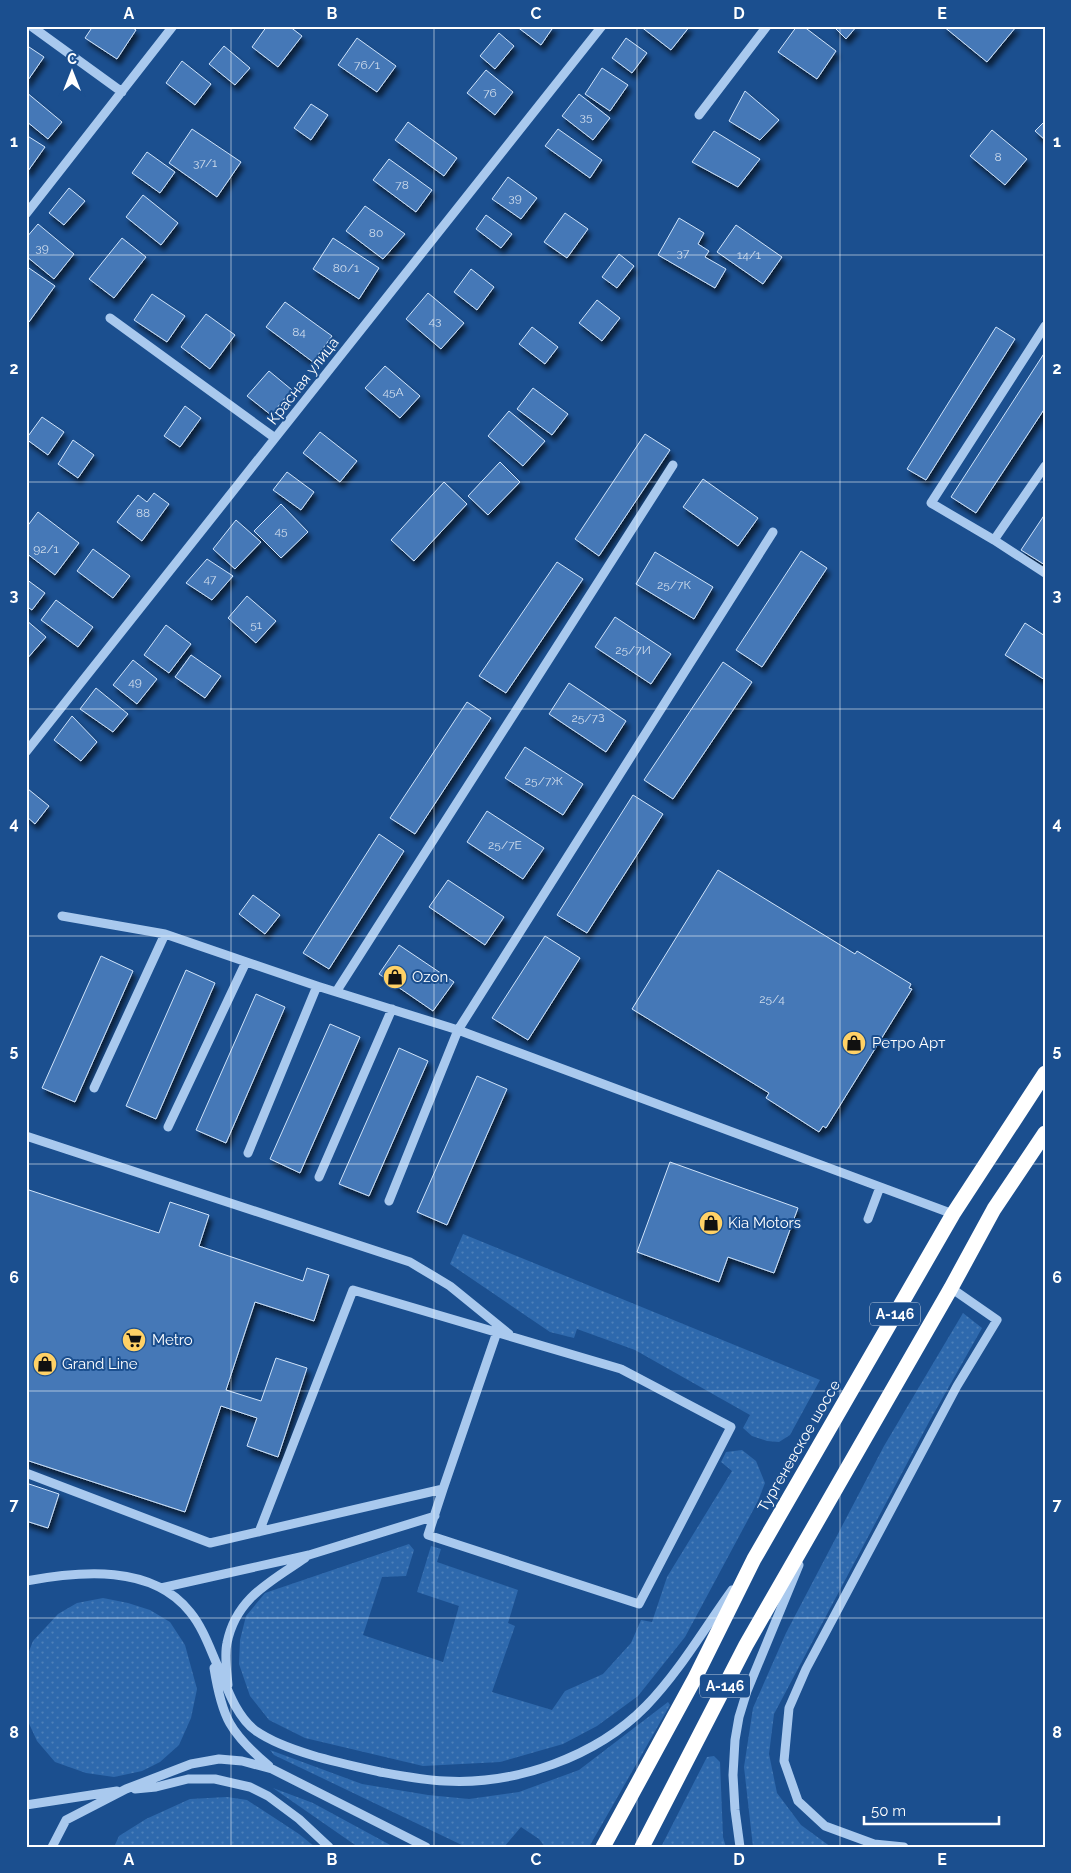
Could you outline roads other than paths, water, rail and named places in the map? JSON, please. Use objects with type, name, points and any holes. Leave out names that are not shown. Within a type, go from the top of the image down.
[{"type":"highway","name":"Тургеневское шоссе","points":[[603,1847],[695,1678],[754,1559],[953,1214],[1045,1073]]},
{"type":"highway","name":"А-146","points":[[642,1847],[746,1645],[952,1288],[994,1209],[1045,1133]]},
{"type":"street","points":[[32,26],[122,92]]},
{"type":"street","points":[[26,214],[173,26]]},
{"type":"street","name":"Красная улица","points":[[26,752],[602,26]]},
{"type":"street","points":[[699,115],[767,26]]},
{"type":"street","points":[[110,318],[275,438]]},
{"type":"street","points":[[1045,326],[931,503],[1045,573]]},
{"type":"street","points":[[336,992],[674,465]]},
{"type":"street","points":[[994,540],[1045,466]]},
{"type":"street","points":[[389,1201],[458,1030],[773,532]]},
{"type":"street","points":[[62,916],[165,934],[317,986],[458,1030],[953,1214]]},
{"type":"street","points":[[94,1088],[165,934]]},
{"type":"street","points":[[168,1127],[246,962]]},
{"type":"street","points":[[248,1153],[317,986]]},
{"type":"street","points":[[319,1177],[392,1009]]},
{"type":"street","points":[[26,1136],[410,1262],[450,1286],[513,1337]]},
{"type":"street","points":[[868,1219],[880,1187]]},
{"type":"street","points":[[904,1847],[874,1844],[825,1826],[798,1801],[784,1762],[789,1708],[806,1669],[957,1386],[997,1320],[952,1288]]},
{"type":"street","points":[[259,1532],[352,1290],[497,1332],[622,1369],[731,1427],[639,1604],[428,1535],[497,1332]]},
{"type":"street","points":[[26,1473],[210,1543],[443,1489]]},
{"type":"street","points":[[161,1588],[309,1555],[435,1516]]},
{"type":"street","points":[[740,1847],[733,1775],[735,1740],[739,1717],[747,1691],[814,1530]]},
{"type":"street","points":[[229,1693],[226,1644],[236,1617],[252,1594],[309,1555]]},
{"type":"street","points":[[29,1579],[83,1573],[104,1574],[134,1579],[161,1588],[178,1599],[191,1613],[201,1629],[239,1712],[254,1730],[289,1747],[340,1762],[411,1778],[446,1782],[484,1781],[554,1764],[589,1748],[618,1731],[644,1708],[662,1688],[754,1559]]},
{"type":"street","points":[[212,1655],[219,1694],[227,1720],[248,1748],[272,1769]]},
{"type":"street","points":[[52,1847],[66,1820],[126,1789],[205,1761],[219,1759],[242,1761],[272,1769],[426,1847]]},
{"type":"street","points":[[26,1805],[126,1789],[156,1788],[188,1778],[215,1779],[250,1787],[268,1796],[329,1847]]},
{"type":"place","name":"Ozon","points":[[395,977]]},
{"type":"place","name":"Ретро Арт","points":[[854,1043]]},
{"type":"place","name":"Kia Motors","points":[[711,1223]]},
{"type":"place","name":"Metro","points":[[134,1340]]},
{"type":"place","name":"Grand Line","points":[[45,1364]]}]
